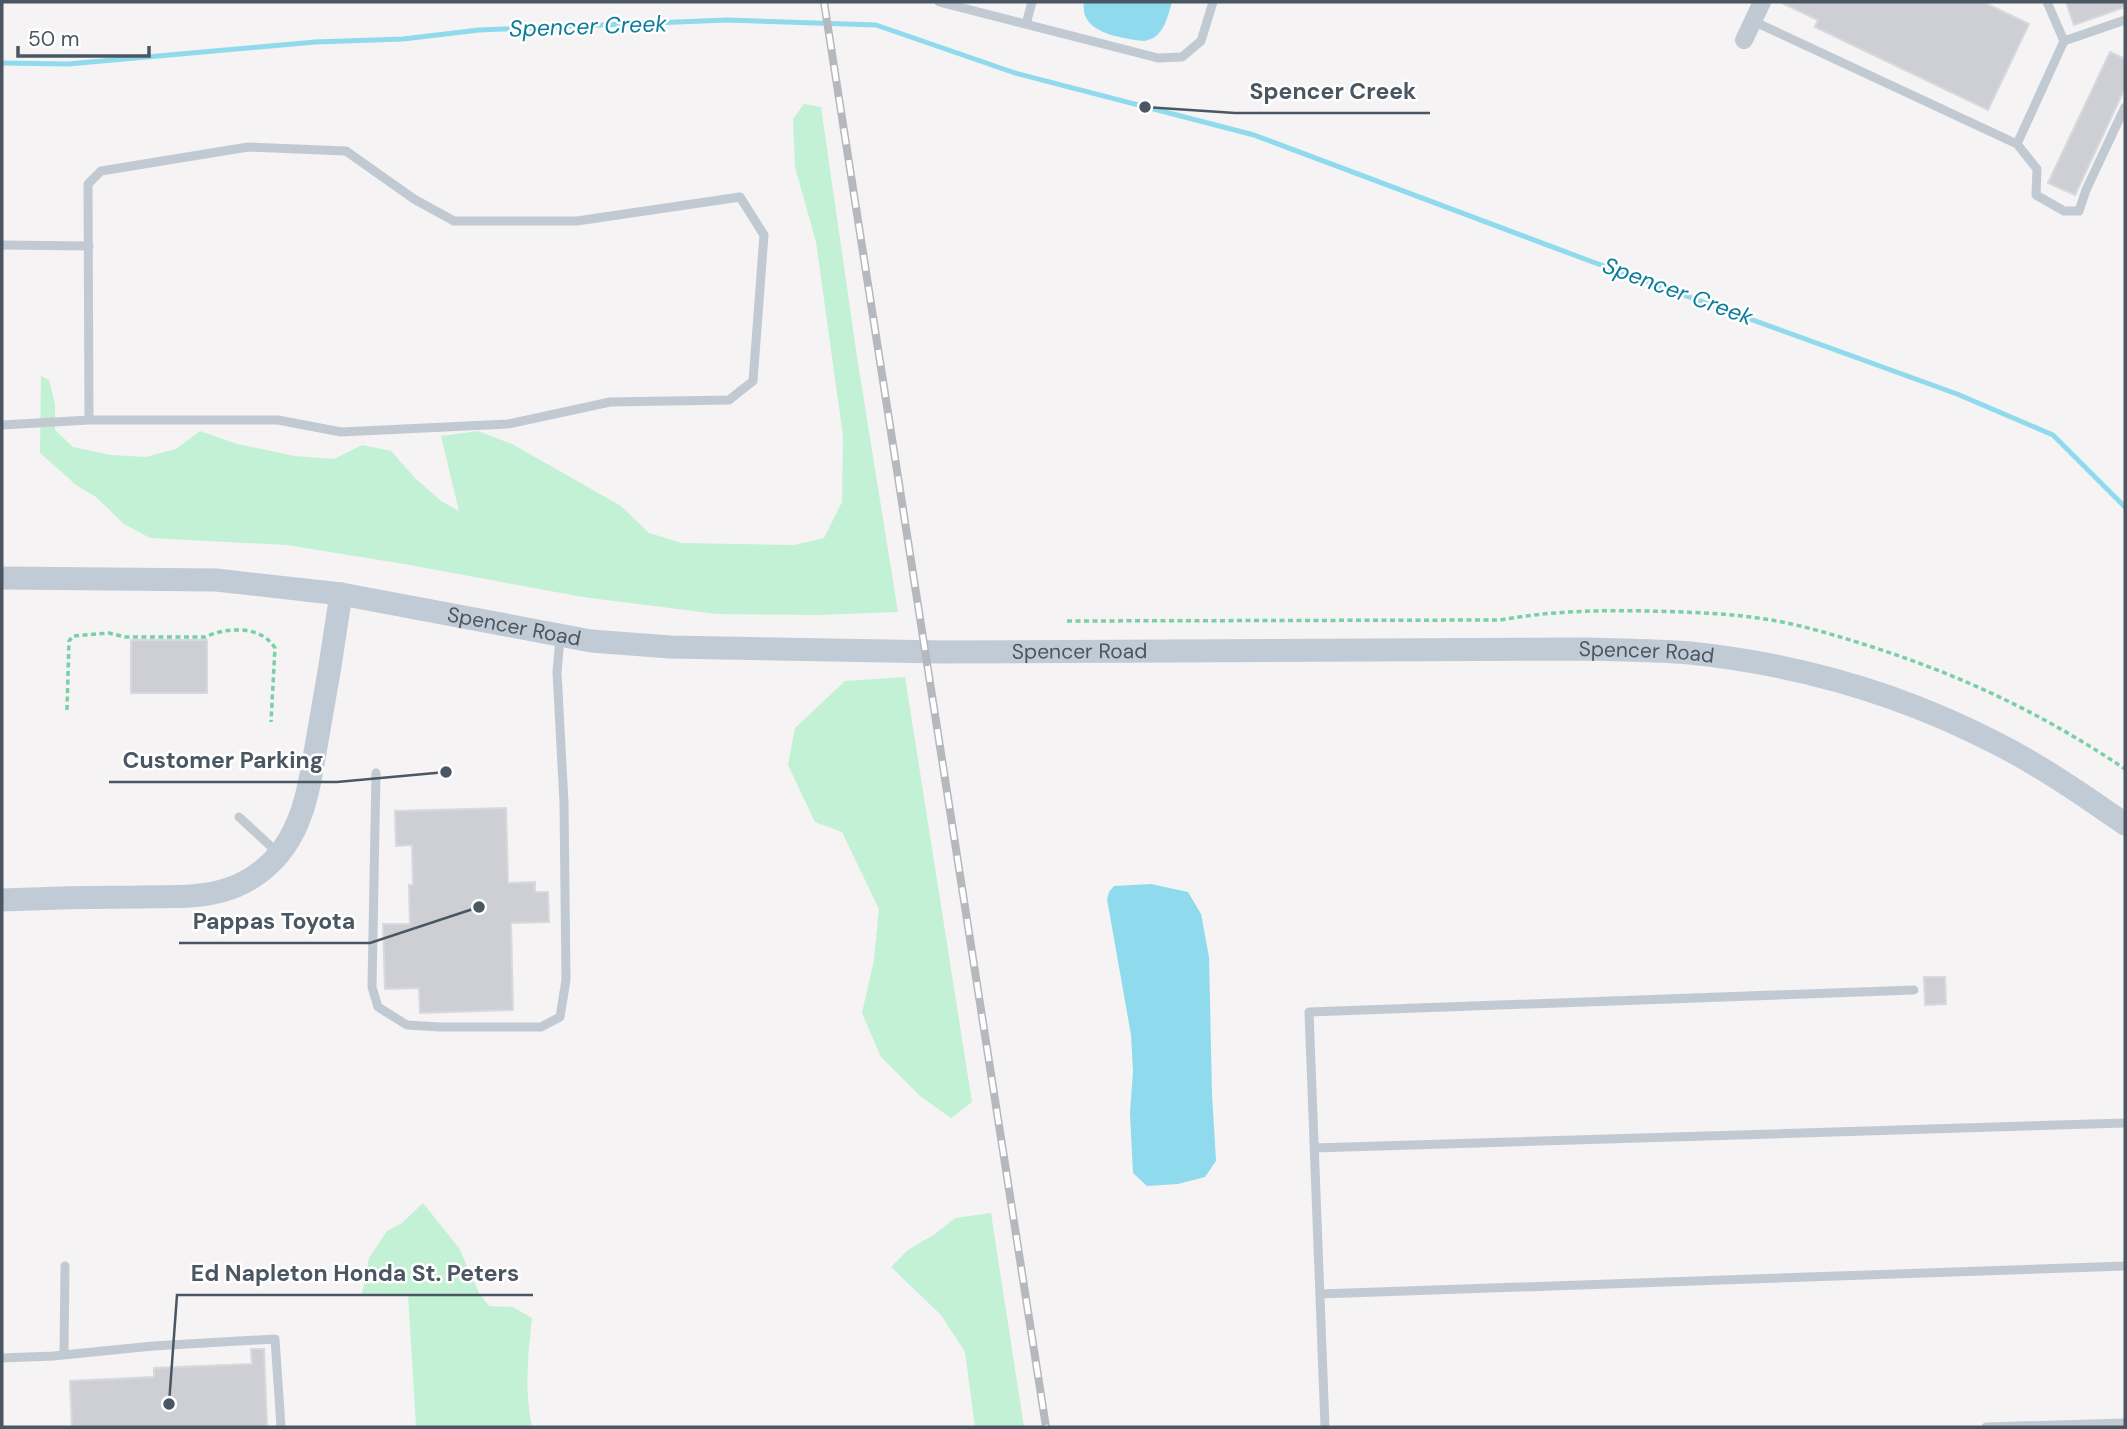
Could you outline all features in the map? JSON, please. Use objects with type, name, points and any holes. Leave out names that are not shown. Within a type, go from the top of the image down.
[{"type":"main road","name":"Spencer Road","points":[[2,578],[216,580],[341,594],[613,644],[670,647],[942,652],[1589,649],[1664,651],[1724,657],[1780,666],[1838,680],[1898,699],[1952,721],[2055,776],[2125,824]]},
{"type":"main road","points":[[2,900],[209,894],[244,883],[263,870],[279,855],[300,817],[309,787],[341,594]]},
{"type":"street","points":[[1744,40],[1762,2]]},
{"type":"lane","points":[[939,2],[1158,58],[1182,57],[1201,41],[1213,2]]},
{"type":"lane","points":[[1026,24],[1032,2]]},
{"type":"lane","points":[[2047,2],[2064,41]]},
{"type":"lane","points":[[2017,144],[2064,41],[2125,20]]},
{"type":"lane","points":[[1753,21],[2017,144],[2037,169],[2036,195],[2064,211],[2079,211],[2125,107]]},
{"type":"lane","points":[[2,425],[89,420],[278,420],[341,432],[508,424],[610,402],[729,400],[754,381],[764,235],[740,197],[577,221],[454,221],[414,199],[346,151],[248,147],[100,171],[89,184],[89,420]]},
{"type":"lane","points":[[2,245],[89,246]]},
{"type":"lane","points":[[376,773],[372,987],[378,1007],[407,1025],[541,1027],[560,1017],[566,980],[564,803],[557,672],[561,636]]},
{"type":"lane","points":[[239,817],[279,855]]},
{"type":"lane","points":[[1325,1427],[1309,1012],[1914,990]]},
{"type":"lane","points":[[1314,1148],[2125,1123]]},
{"type":"lane","points":[[64,1355],[65,1266]]},
{"type":"lane","points":[[1320,1294],[2125,1266]]},
{"type":"lane","points":[[2,1358],[275,1339],[281,1427]]},
{"type":"lane","points":[[1986,1427],[2125,1423]]},
{"type":"path","points":[[67,710],[69,641],[73,636],[108,633],[125,637],[205,637],[236,629],[270,640],[275,648],[271,722]]},
{"type":"green space","points":[[804,104],[821,107],[898,612],[817,615],[717,614],[583,597],[287,545],[150,538],[124,524],[96,497],[76,485],[40,453],[41,376],[49,380],[55,404],[55,430],[73,447],[111,455],[146,457],[176,449],[200,431],[237,444],[295,456],[334,459],[362,445],[391,451],[415,478],[441,501],[459,511],[441,436],[478,431],[512,444],[621,506],[649,533],[682,543],[794,545],[824,538],[842,502],[843,436],[816,242],[795,167],[793,119]]},
{"type":"green space","points":[[905,677],[972,1102],[951,1118],[920,1096],[881,1057],[862,1013],[874,960],[879,909],[842,832],[815,822],[788,765],[795,728],[845,681]]},
{"type":"green space","points":[[423,1203],[459,1248],[479,1293],[489,1306],[513,1307],[532,1318],[527,1386],[532,1427],[416,1427],[408,1294],[362,1294],[369,1258],[387,1231],[402,1223]]},
{"type":"green space","points":[[991,1213],[1024,1427],[975,1427],[965,1352],[941,1315],[891,1267],[908,1250],[955,1218]]},
{"type":"water","points":[[1084,2],[1172,2],[1160,32],[1144,41],[1114,36],[1095,27],[1084,12]]},
{"type":"water","points":[[1151,884],[1188,892],[1201,914],[1209,957],[1216,1161],[1205,1177],[1178,1184],[1147,1186],[1133,1173],[1130,1113],[1133,1071],[1131,1035],[1107,899],[1114,886]]},
{"type":"building","points":[[1780,2],[1983,2],[2029,24],[1988,110],[1815,27],[1818,20]]},
{"type":"building","points":[[2066,2],[2125,2],[2125,7],[2074,25]]},
{"type":"building","points":[[2110,52],[2125,59],[2125,88],[2075,195],[2048,183]]},
{"type":"building","points":[[131,640],[207,640],[207,693],[131,693]]},
{"type":"building","points":[[506,808],[508,883],[535,882],[535,892],[548,892],[549,922],[511,923],[513,1010],[420,1013],[419,988],[385,989],[383,924],[410,924],[409,885],[413,885],[412,845],[396,846],[395,811]]},
{"type":"building","points":[[1924,977],[1945,977],[1946,1004],[1925,1005]]},
{"type":"building","points":[[251,1349],[264,1349],[267,1427],[72,1427],[70,1381],[154,1377],[154,1368],[252,1364]]},
{"type":"waterway","name":"Spencer Creek","points":[[2,63],[68,64],[315,42],[403,39],[479,30],[727,20],[876,25],[1015,73],[1254,135],[1957,394],[2053,435],[2125,507]]},
{"type":"railway","points":[[824,2],[1046,1427]]},
{"type":"place","name":"Spencer Creek","points":[[1145,107]]},
{"type":"place","name":"Customer Parking","points":[[446,772]]},
{"type":"place","name":"Pappas Toyota","points":[[479,907]]},
{"type":"place","name":"Ed Napleton Honda St. Peters","points":[[169,1404]]}]
